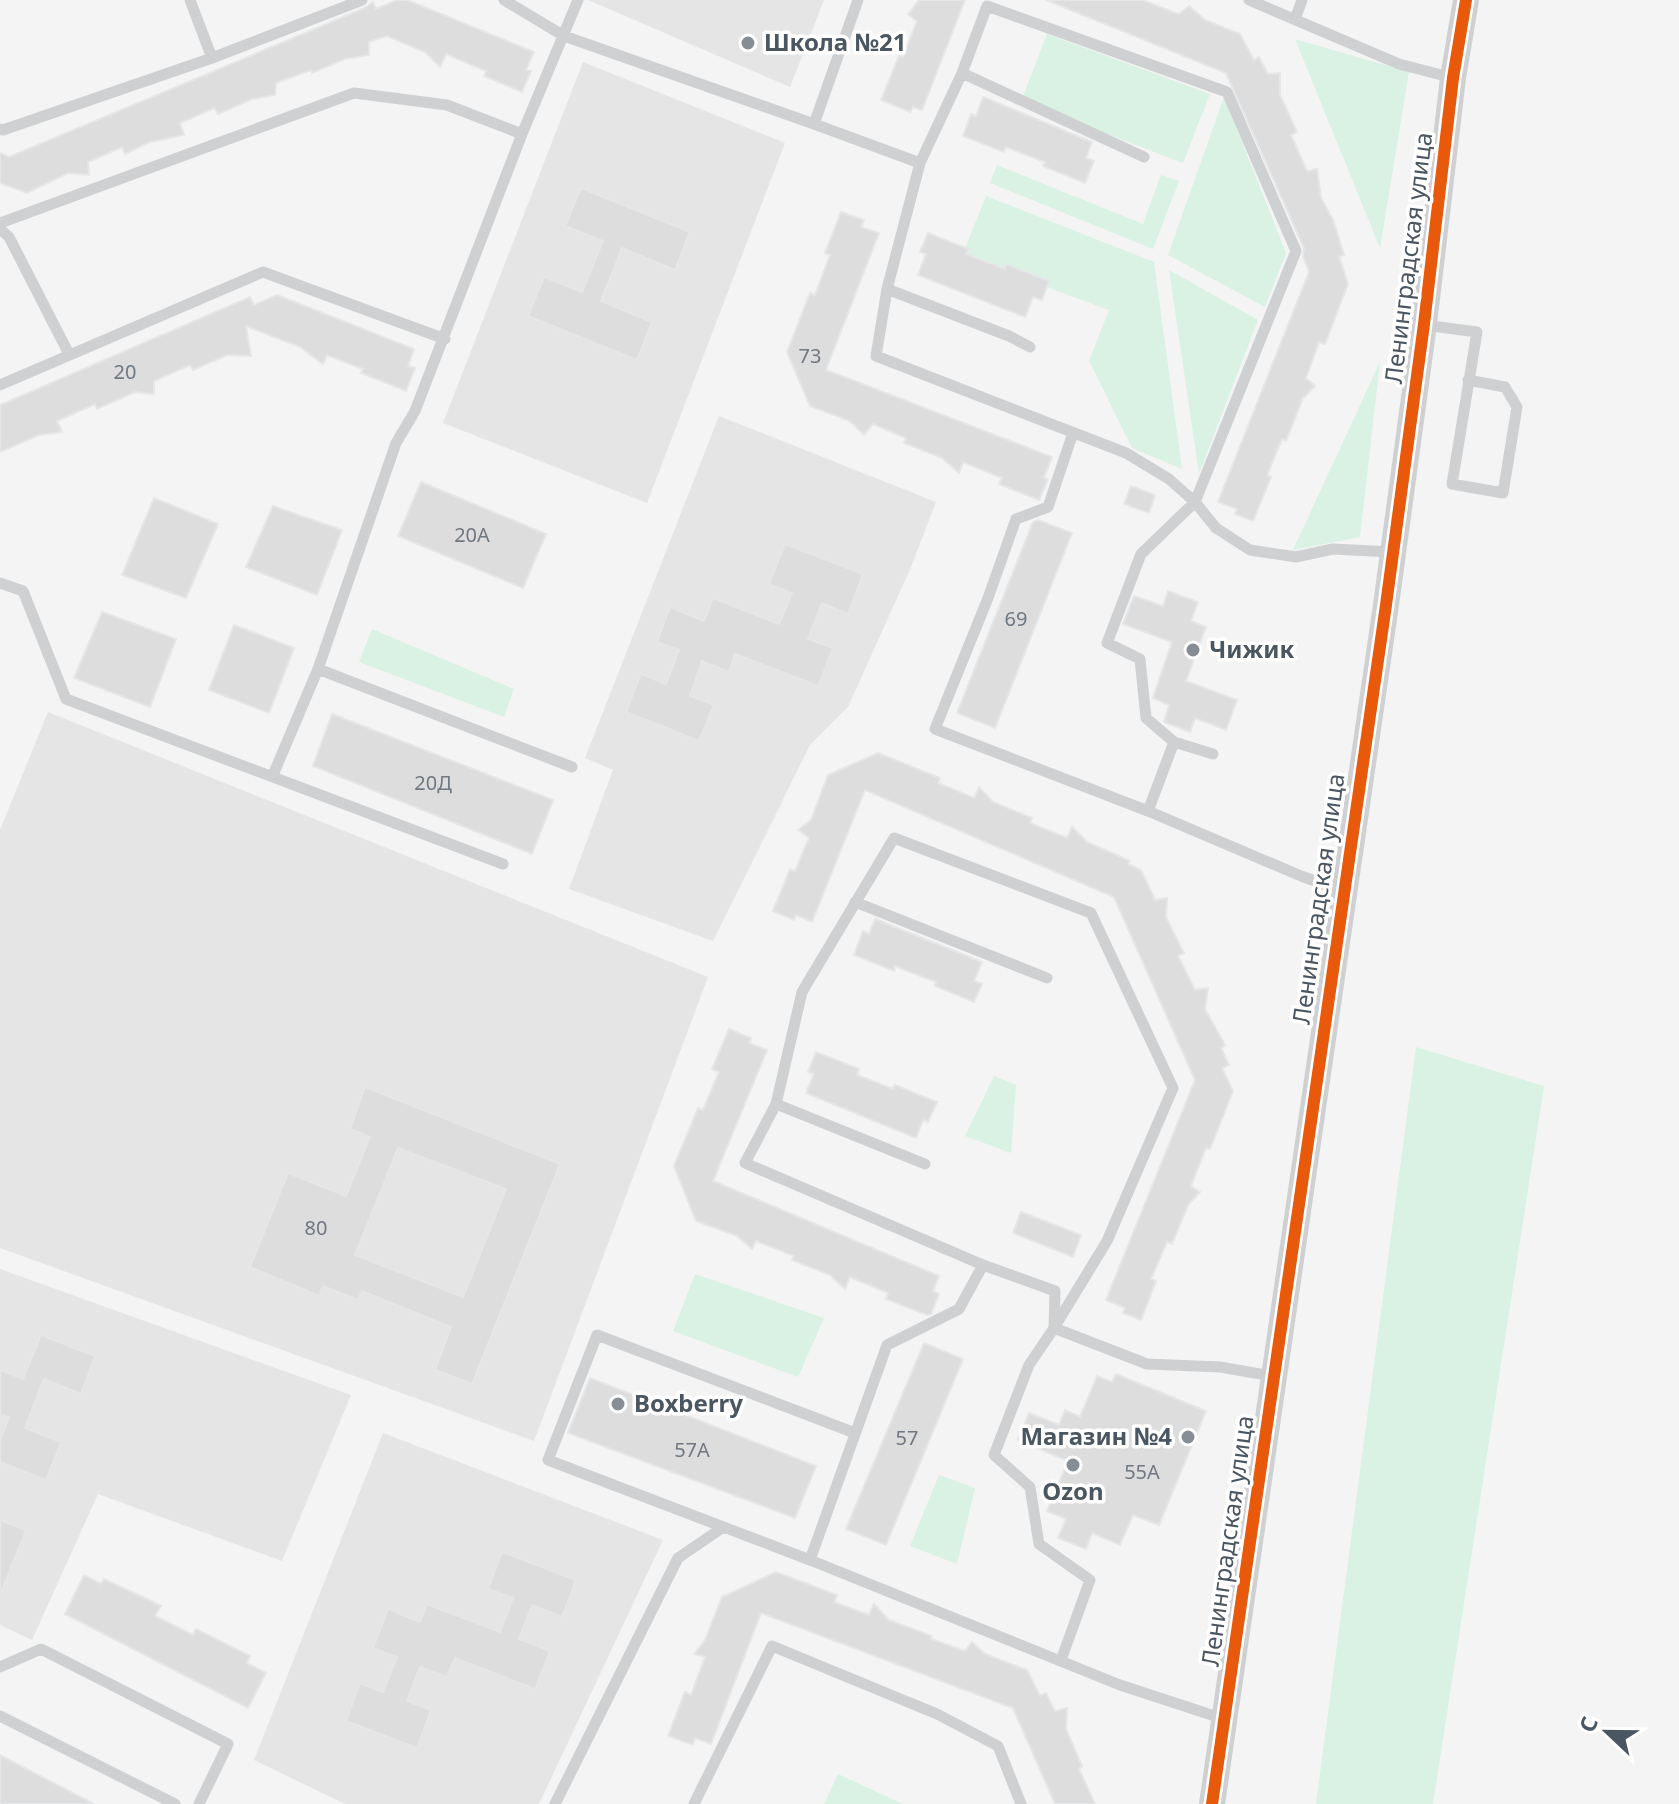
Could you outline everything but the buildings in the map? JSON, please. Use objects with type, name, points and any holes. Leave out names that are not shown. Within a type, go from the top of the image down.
[{"type":"street","name":"Ленинградская улица","points":[[1212,1804],[1392,552],[1424,324],[1453,78],[1466,0]]},
{"type":"lane","points":[[190,0],[212,58]]},
{"type":"lane","points":[[0,129],[212,58],[362,0]]},
{"type":"lane","points":[[504,0],[564,36],[920,163]]},
{"type":"lane","points":[[273,775],[318,669],[396,443],[415,411],[445,339],[522,134],[578,0]]},
{"type":"lane","points":[[814,124],[858,0]]},
{"type":"lane","points":[[1249,0],[1399,64],[1453,78]]},
{"type":"lane","points":[[1295,19],[1302,0]]},
{"type":"lane","points":[[1213,754],[1174,742],[1146,718],[1140,659],[1107,643],[1141,554],[1195,502],[1296,251],[1227,92],[987,6],[962,73],[920,163],[887,289],[876,356],[1126,453],[1169,479],[1195,502],[1216,528],[1250,550],[1296,557],[1333,549],[1392,552]]},
{"type":"lane","points":[[962,73],[1144,157]]},
{"type":"lane","points":[[69,354],[9,237],[0,226],[354,93],[447,105],[522,134]]},
{"type":"lane","points":[[0,385],[263,272],[445,339]]},
{"type":"lane","points":[[887,289],[1030,347]]},
{"type":"lane","points":[[1424,324],[1477,332],[1468,380],[1452,484],[1503,493],[1517,407],[1505,387],[1468,380]]},
{"type":"lane","points":[[1073,433],[1048,507],[1016,519],[935,729],[1343,891]]},
{"type":"lane","points":[[0,583],[23,591],[66,699],[503,864]]},
{"type":"lane","points":[[318,669],[572,767]]},
{"type":"lane","points":[[1148,811],[1174,742]]},
{"type":"lane","points":[[1054,1328],[1055,1291],[983,1265],[745,1163],[776,1104],[802,992],[894,838],[1091,913],[1173,1088],[1107,1241],[1054,1328],[1029,1365],[994,1455],[1030,1487],[1039,1544],[1090,1580],[1061,1660]]},
{"type":"lane","points":[[855,902],[1047,978]]},
{"type":"lane","points":[[776,1104],[925,1164]]},
{"type":"lane","points":[[810,1560],[887,1345],[959,1309],[983,1265]]},
{"type":"lane","points":[[1054,1328],[1147,1364],[1220,1367],[1272,1376]]},
{"type":"lane","points":[[855,1433],[597,1335],[548,1460],[810,1560],[1120,1685],[1224,1719]]},
{"type":"lane","points":[[555,1804],[678,1558],[722,1528]]},
{"type":"lane","points":[[694,1804],[772,1646],[937,1714],[998,1746],[1021,1804]]},
{"type":"lane","points":[[0,1667],[41,1649],[228,1744],[199,1804]]},
{"type":"lane","points":[[0,1716],[175,1804]]},
{"type":"shaded area","name":"Школа №21","points":[[588,0],[824,0],[790,87]]},
{"type":"shaded area","points":[[583,62],[785,143],[647,503],[443,423]]},
{"type":"shaded area","points":[[719,416],[936,502],[911,567],[848,707],[810,745],[713,941],[569,889],[613,770],[585,758]]},
{"type":"shaded area","points":[[48,712],[708,977],[534,1441],[0,1248],[0,830]]},
{"type":"shaded area","points":[[0,1269],[351,1395],[282,1561],[98,1494],[32,1640],[0,1625]]},
{"type":"shaded area","points":[[383,1433],[663,1540],[539,1804],[345,1804],[254,1760]]},
{"type":"green space","points":[[1047,34],[1210,94],[1183,163],[1021,101]]},
{"type":"green space","points":[[1295,39],[1409,72],[1380,248]]},
{"type":"green space","points":[[1224,97],[1286,253],[1265,307],[1168,255]]},
{"type":"green space","points":[[997,165],[1143,224],[1161,175],[1179,181],[1153,249],[990,183]]},
{"type":"green space","points":[[986,196],[1154,262],[1182,469],[1132,448],[1089,361],[1109,310],[962,256]]},
{"type":"green space","points":[[1169,270],[1258,320],[1199,474]]},
{"type":"green space","points":[[1380,362],[1360,537],[1293,550]]},
{"type":"green space","points":[[372,629],[514,689],[504,717],[359,662]]},
{"type":"green space","points":[[1416,1047],[1544,1086],[1433,1804],[1316,1804]]},
{"type":"green space","points":[[994,1076],[1016,1085],[1011,1153],[965,1136]]},
{"type":"green space","points":[[695,1274],[824,1318],[798,1377],[673,1331]]},
{"type":"green space","points":[[939,1475],[975,1488],[957,1564],[910,1546]]},
{"type":"green space","points":[[838,1774],[903,1804],[824,1804]]},
{"type":"cycle path","points":[[1212,1804],[1386,605],[1453,78],[1466,0]]},
{"type":"place","name":"Школа №21","points":[[748,43]]},
{"type":"place","name":"Чижик","points":[[1193,650]]},
{"type":"place","name":"Boxberry","points":[[618,1404]]},
{"type":"place","name":"Магазин №4","points":[[1188,1437]]},
{"type":"place","name":"Ozon","points":[[1073,1465]]}]
